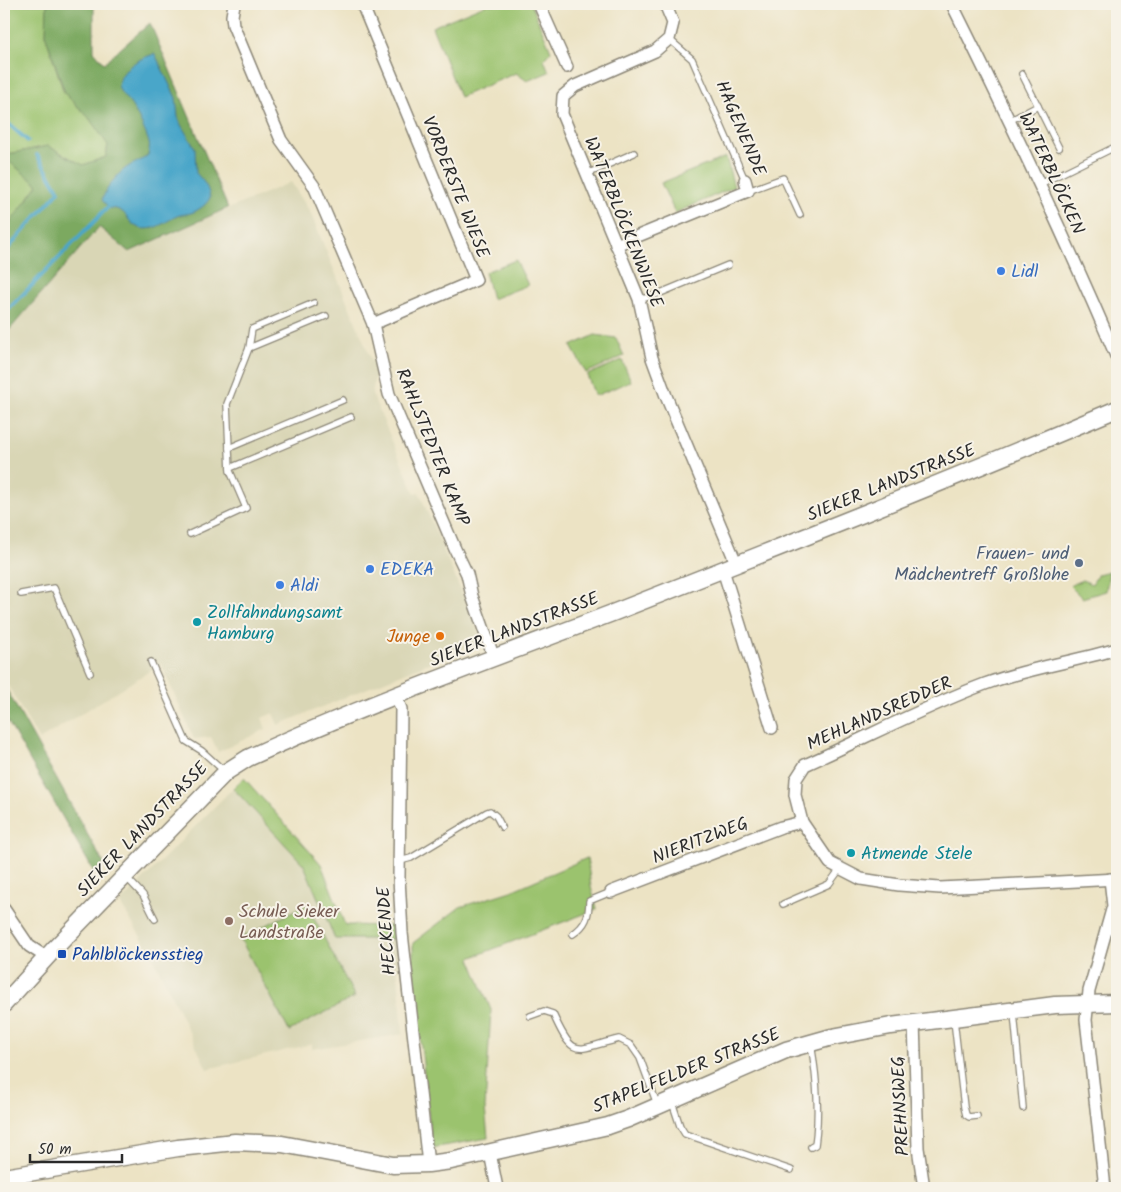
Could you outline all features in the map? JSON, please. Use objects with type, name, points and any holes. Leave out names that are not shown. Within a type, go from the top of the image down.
[{"type":"main road","name":"SIEKER LANDSTRASSE","points":[[4,1004],[46,957],[226,772],[248,758],[396,696],[730,567],[988,464],[1117,409]]},
{"type":"main road","name":"STAPELFELDER STRASSE","points":[[4,1177],[178,1148],[235,1142],[282,1144],[393,1165],[428,1164],[490,1153],[608,1126],[778,1053],[811,1042],[914,1022],[1055,1005],[1117,1003]]},
{"type":"street","name":"RAHLSTEDTER KAMP","points":[[234,4],[232,16],[234,25],[281,140],[314,186],[373,324],[389,394],[467,574],[472,596],[494,658]]},
{"type":"street","name":"VORDERSTE WIESE","points":[[362,4],[476,280],[373,324]]},
{"type":"street","points":[[539,4],[567,67]]},
{"type":"street","points":[[665,4],[673,23],[669,39]]},
{"type":"street","name":"WATERBLÖCKEN","points":[[952,4],[1009,121],[1117,358]]},
{"type":"street","name":"WATERBLÖCKENWIESE","points":[[669,39],[655,51],[575,86],[563,96],[562,114],[639,300],[652,358],[730,567]]},
{"type":"street","name":"HAGENENDE","points":[[616,245],[746,185]]},
{"type":"street","points":[[730,567],[772,728]]},
{"type":"street","name":"MEHLANDSREDDER","points":[[1105,1188],[1086,1020],[1089,991],[1113,906],[1114,879],[940,888],[899,885],[861,879],[830,863],[802,822],[795,795],[796,779],[805,766],[985,684],[1026,671],[1117,649]]},
{"type":"street","name":"HECKENDE","points":[[396,696],[401,709],[400,861],[402,933],[428,1164]]},
{"type":"street","name":"NIERITZWEG","points":[[611,892],[781,827],[802,822]]},
{"type":"street","points":[[4,909],[29,946],[46,957]]},
{"type":"street","name":"PREHNSWEG","points":[[914,1022],[918,1148],[924,1188]]},
{"type":"street","points":[[490,1153],[497,1188]]},
{"type":"lane","name":"HAGENENDE","points":[[669,39],[692,59],[746,185]]},
{"type":"lane","points":[[1022,74],[1060,148]]},
{"type":"lane","points":[[1009,121],[1038,106]]},
{"type":"lane","points":[[1038,185],[1117,146]]},
{"type":"lane","points":[[587,174],[634,153]]},
{"type":"lane","points":[[746,185],[783,178],[800,215]]},
{"type":"lane","points":[[639,300],[728,265]]},
{"type":"lane","points":[[190,534],[246,508],[230,468],[227,404],[249,348],[252,329],[314,303]]},
{"type":"lane","points":[[249,348],[326,316]]},
{"type":"lane","points":[[229,448],[343,400]]},
{"type":"lane","points":[[230,468],[351,416]]},
{"type":"lane","points":[[21,594],[54,588],[90,673]]},
{"type":"lane","points":[[151,662],[186,740],[226,772]]},
{"type":"lane","points":[[400,861],[411,858],[487,812],[490,811],[496,816],[502,827]]},
{"type":"lane","points":[[783,904],[829,884],[840,869]]},
{"type":"lane","points":[[125,876],[144,895],[155,920]]},
{"type":"lane","points":[[573,934],[581,928],[587,919],[589,901],[611,892]]},
{"type":"lane","points":[[1013,1010],[1023,1108]]},
{"type":"lane","points":[[530,1016],[544,1011],[553,1014],[570,1045],[580,1049],[619,1038],[631,1045],[664,1103],[685,1134],[791,1170]]},
{"type":"lane","points":[[954,1018],[964,1107],[966,1115],[969,1117],[977,1116]]},
{"type":"lane","points":[[811,1042],[816,1075],[818,1128],[815,1145],[811,1147]]},
{"type":"shaded area","points":[[291,182],[310,212],[376,371],[372,394],[415,494],[419,492],[482,641],[278,725],[273,713],[262,718],[266,729],[218,752],[211,737],[194,739],[161,664],[39,740],[4,679],[4,336],[100,227],[129,252]]},
{"type":"shaded area","name":"Schule Sieker Landstraße","points":[[233,788],[304,865],[335,938],[395,939],[403,1034],[312,1049],[312,1044],[207,1069],[152,955],[120,903]]},
{"type":"green space","points":[[4,4],[47,4],[46,37],[64,93],[89,118],[108,144],[106,157],[83,165],[48,146],[9,154],[7,159],[38,185],[4,231]]},
{"type":"green space","points":[[47,4],[94,4],[94,51],[104,63],[150,23],[228,208],[129,252],[99,227],[4,336],[4,231],[38,185],[6,159],[9,154],[48,146],[83,165],[106,157],[108,145],[89,118],[65,93],[46,37]]},
{"type":"green space","points":[[487,4],[531,4],[551,51],[544,59],[549,72],[527,81],[516,73],[460,97],[432,27]]},
{"type":"green space","points":[[726,157],[734,187],[675,213],[661,183]]},
{"type":"green space","points":[[516,260],[528,285],[492,299],[485,272]]},
{"type":"green space","points":[[595,335],[616,338],[624,356],[586,373],[571,346]]},
{"type":"green space","points":[[622,360],[631,381],[595,396],[587,375]]},
{"type":"green space","points":[[1109,571],[1106,591],[1082,598],[1070,586],[1082,580],[1092,584],[1098,574]]},
{"type":"green space","points":[[4,685],[104,864],[94,872],[4,715]]},
{"type":"green space","points":[[244,778],[321,864],[345,925],[394,926],[395,939],[335,939],[304,865],[233,788]]},
{"type":"green space","points":[[587,858],[591,887],[597,909],[470,958],[491,1010],[485,1108],[488,1138],[432,1148],[413,970],[413,943],[460,907],[511,891]]},
{"type":"green space","points":[[307,905],[355,997],[289,1031],[240,938]]},
{"type":"water","points":[[155,54],[176,98],[181,125],[195,148],[196,173],[205,184],[210,198],[204,206],[196,211],[177,216],[150,229],[145,229],[135,226],[124,213],[109,208],[102,200],[110,185],[126,168],[148,155],[148,139],[134,110],[118,85],[127,69],[143,58]]},
{"type":"waterway","points":[[4,120],[28,141]]},
{"type":"waterway","points":[[4,253],[59,191],[37,155]]},
{"type":"waterway","points":[[4,314],[108,207]]},
{"type":"place","name":"Lidl","points":[[1001,271]]},
{"type":"place","name":"Frauen- und Mädchentreff Großlohe","points":[[1079,563]]},
{"type":"place","name":"EDEKA","points":[[370,569]]},
{"type":"place","name":"Aldi","points":[[280,585]]},
{"type":"place","name":"Zollfahndungsamt Hamburg","points":[[197,622]]},
{"type":"place","name":"Junge","points":[[440,636]]},
{"type":"place","name":"Atmende Stele","points":[[851,853]]},
{"type":"place","name":"Schule Sieker Landstraße","points":[[229,921]]},
{"type":"place","name":"Pahlblöckensstieg","points":[[62,954]]}]
